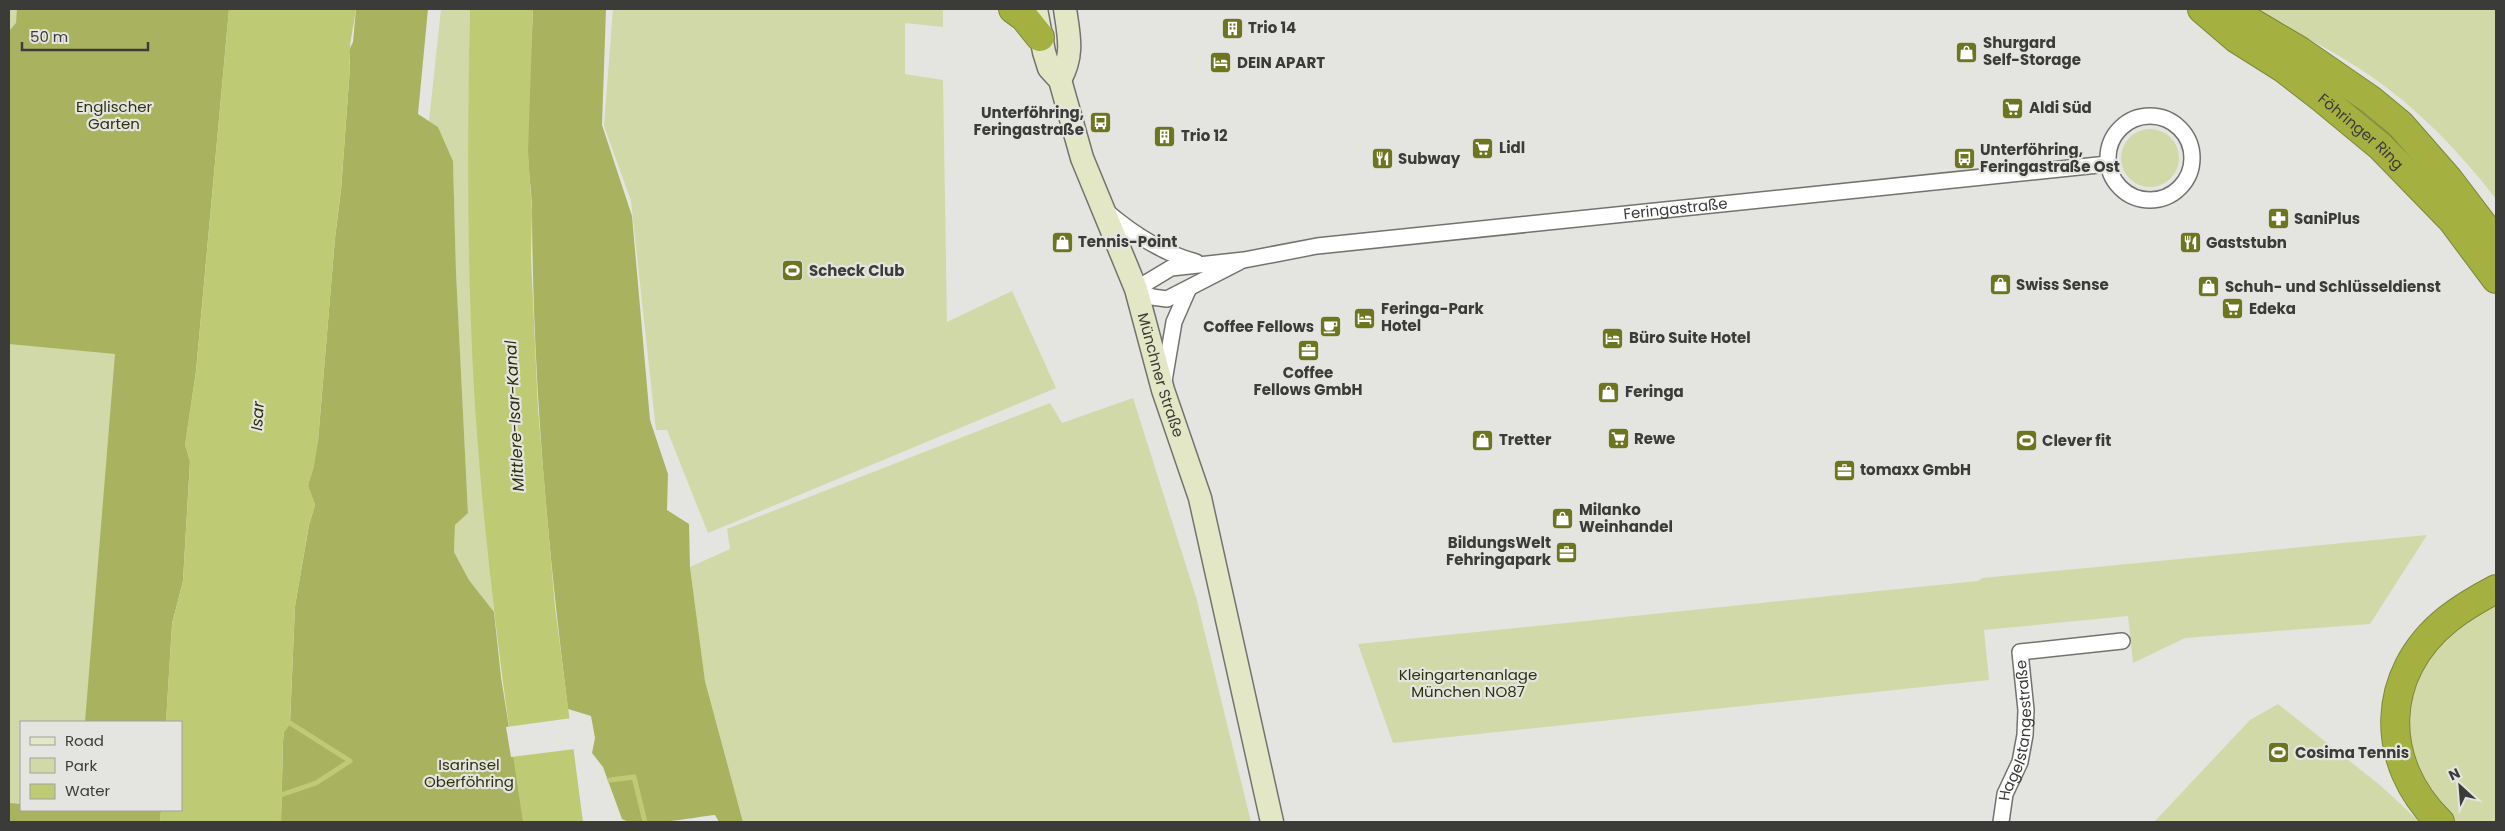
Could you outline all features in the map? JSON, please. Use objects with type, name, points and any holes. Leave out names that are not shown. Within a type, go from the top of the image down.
[{"type":"highway","points":[[1013,9],[1024,17],[1040,37]]},
{"type":"highway","name":"Föhringer Ring","points":[[2202,9],[2237,39],[2283,68],[2324,99],[2380,146],[2452,220],[2496,279]]},
{"type":"highway","name":"Föhringer Ring","points":[[2211,9],[2251,22],[2300,51],[2371,100],[2400,124],[2449,180],[2496,242]]},
{"type":"highway","points":[[2400,124],[2436,145],[2460,170],[2496,214]]},
{"type":"highway","points":[[2440,822],[2414,791],[2403,770],[2397,751],[2396,709],[2401,688],[2411,664],[2425,642],[2446,620],[2473,601],[2496,589]]},
{"type":"main road","name":"Münchner Straße","points":[[1036,9],[1040,37],[1049,68],[1060,80],[1082,158],[1136,289],[1163,390],[1200,498],[1272,822]]},
{"type":"main road","points":[[1060,80],[1069,64],[1070,40],[1065,9]]},
{"type":"street","points":[[2150,116],[2167,120],[2182,131],[2190,146],[2192,156],[2191,167],[2182,185],[2168,195],[2153,199],[2139,198],[2126,192],[2118,184],[2108,164],[2110,146],[2118,130],[2132,120],[2150,116]]},
{"type":"street","name":"Feringastraße","points":[[1136,289],[1172,268],[1244,260],[1296,249],[2108,164]]},
{"type":"street","name":"Feringastraße","points":[[1102,208],[1141,237],[1173,256],[1205,264]]},
{"type":"street","name":"Feringastraße","points":[[1136,289],[1152,297],[1168,299],[1244,260]]},
{"type":"street","points":[[1163,390],[1174,322],[1188,290]]},
{"type":"street","name":"Hagelstangestraße","points":[[2001,822],[2005,794],[2020,762],[2025,735],[2026,710],[2020,652],[2122,641]]},
{"type":"green space","name":"Englischer Garten","points":[[9,9],[229,9],[172,624],[166,721],[20,721],[20,811],[161,811],[160,822],[9,822]]},
{"type":"green space","name":"Englischer Garten","points":[[17,9],[229,9],[196,371],[185,445],[190,461],[183,581],[172,624],[166,721],[85,721],[115,354],[9,344],[9,31],[16,23]]},
{"type":"green space","name":"Isarinsel Oberföhring","points":[[356,9],[428,9],[418,114],[438,127],[453,161],[456,272],[468,513],[455,525],[454,552],[469,580],[494,612],[501,677],[524,822],[281,822],[283,741],[284,732],[290,723],[295,606],[309,525],[315,505],[308,486],[318,441],[335,238],[341,190],[350,67],[349,50],[353,42]]},
{"type":"green space","points":[[441,9],[470,9],[469,160],[472,311],[480,461],[494,612],[469,580],[454,552],[455,525],[468,512],[456,272],[453,161],[438,127],[429,121]]},
{"type":"green space","points":[[533,9],[606,9],[602,125],[632,216],[650,420],[668,474],[667,510],[689,524],[690,567],[705,681],[743,822],[719,822],[715,815],[653,823],[630,822],[622,819],[603,767],[592,753],[595,738],[591,716],[568,709],[542,461],[538,399],[532,205],[528,160]]},
{"type":"green space","name":"Scheck Club","points":[[613,9],[943,9],[943,27],[905,23],[905,74],[943,80],[947,322],[1012,291],[1056,388],[708,533],[667,430],[656,430],[631,201],[604,126]]},
{"type":"green space","points":[[2252,9],[2496,9],[2496,199],[2447,142],[2391,91],[2337,55]]},
{"type":"green space","points":[[2144,129],[2156,129],[2171,137],[2179,152],[2179,164],[2171,179],[2156,187],[2144,187],[2129,179],[2121,164],[2121,152],[2129,137]]},
{"type":"green space","points":[[1133,398],[1196,597],[1251,822],[743,822],[705,681],[690,567],[730,549],[727,529],[1050,403],[1062,423]]},
{"type":"green space","name":"Kleingartenanlage München NO87","points":[[2427,535],[2370,624],[2185,638],[2133,663],[2128,616],[1984,630],[1989,680],[1393,743],[1358,644],[1978,581],[1982,578]]},
{"type":"green space","points":[[2496,603],[2496,822],[2456,822],[2439,809],[2409,754],[2408,700],[2417,676],[2433,652],[2454,629]]},
{"type":"green space","name":"Cosima Tennis","points":[[2278,704],[2381,786],[2420,822],[2154,822],[2250,720]]},
{"type":"green space","points":[[9,803],[20,804],[20,811],[161,811],[160,822],[9,822]]},
{"type":"water","name":"Isar","points":[[229,9],[356,9],[349,54],[350,67],[341,190],[335,238],[318,441],[314,467],[308,486],[315,505],[309,525],[295,606],[290,723],[284,732],[283,741],[281,822],[160,822],[161,811],[182,811],[182,721],[166,721],[172,624],[183,581],[190,461],[185,445],[196,371]]},
{"type":"water","name":"Mittlere-Isar-Kanal","points":[[470,9],[533,9],[528,152],[532,211],[531,257],[538,409],[555,607],[583,822],[523,822],[507,715],[488,553],[474,390],[468,200]]},
{"type":"pier","points":[[572,718],[575,749],[511,757],[506,727]]},
{"type":"waterway","points":[[278,796],[316,783],[350,761],[290,723],[286,724]]},
{"type":"waterway","points":[[610,780],[634,777],[645,822]]},
{"type":"place","name":"Trio 14","points":[[1232,28]]},
{"type":"place","name":"Shurgard Self-Storage","points":[[1967,52]]},
{"type":"place","name":"DEIN APART","points":[[1221,63]]},
{"type":"place","name":"Aldi Süd","points":[[2013,108]]},
{"type":"place","name":"Unterföhring, Feringastraße","points":[[1100,122]]},
{"type":"place","name":"Trio 12","points":[[1165,136]]},
{"type":"place","name":"Lidl","points":[[1483,148]]},
{"type":"place","name":"Subway","points":[[1382,159]]},
{"type":"place","name":"Unterföhring, Feringastraße Ost","points":[[1964,159]]},
{"type":"place","name":"SaniPlus","points":[[2278,219]]},
{"type":"place","name":"Tennis-Point","points":[[1062,242]]},
{"type":"place","name":"Gaststubn","points":[[2190,243]]},
{"type":"place","name":"Scheck Club","points":[[793,271]]},
{"type":"place","name":"Swiss Sense","points":[[2000,285]]},
{"type":"place","name":"Schuh- und Schlüsseldienst","points":[[2209,287]]},
{"type":"place","name":"Edeka","points":[[2233,309]]},
{"type":"place","name":"Feringa-Park Hotel","points":[[1365,318]]},
{"type":"place","name":"Coffee Fellows","points":[[1330,327]]},
{"type":"place","name":"Büro Suite Hotel","points":[[1613,338]]},
{"type":"place","name":"Coffee Fellows GmbH","points":[[1308,350]]},
{"type":"place","name":"Feringa","points":[[1609,392]]},
{"type":"place","name":"Rewe","points":[[1618,439]]},
{"type":"place","name":"Tretter","points":[[1483,440]]},
{"type":"place","name":"Clever fit","points":[[2026,441]]},
{"type":"place","name":"tomaxx GmbH","points":[[1844,470]]},
{"type":"place","name":"Milanko Weinhandel","points":[[1563,519]]},
{"type":"place","name":"BildungsWelt Fehringapark","points":[[1567,552]]},
{"type":"place","name":"Cosima Tennis","points":[[2279,753]]}]
